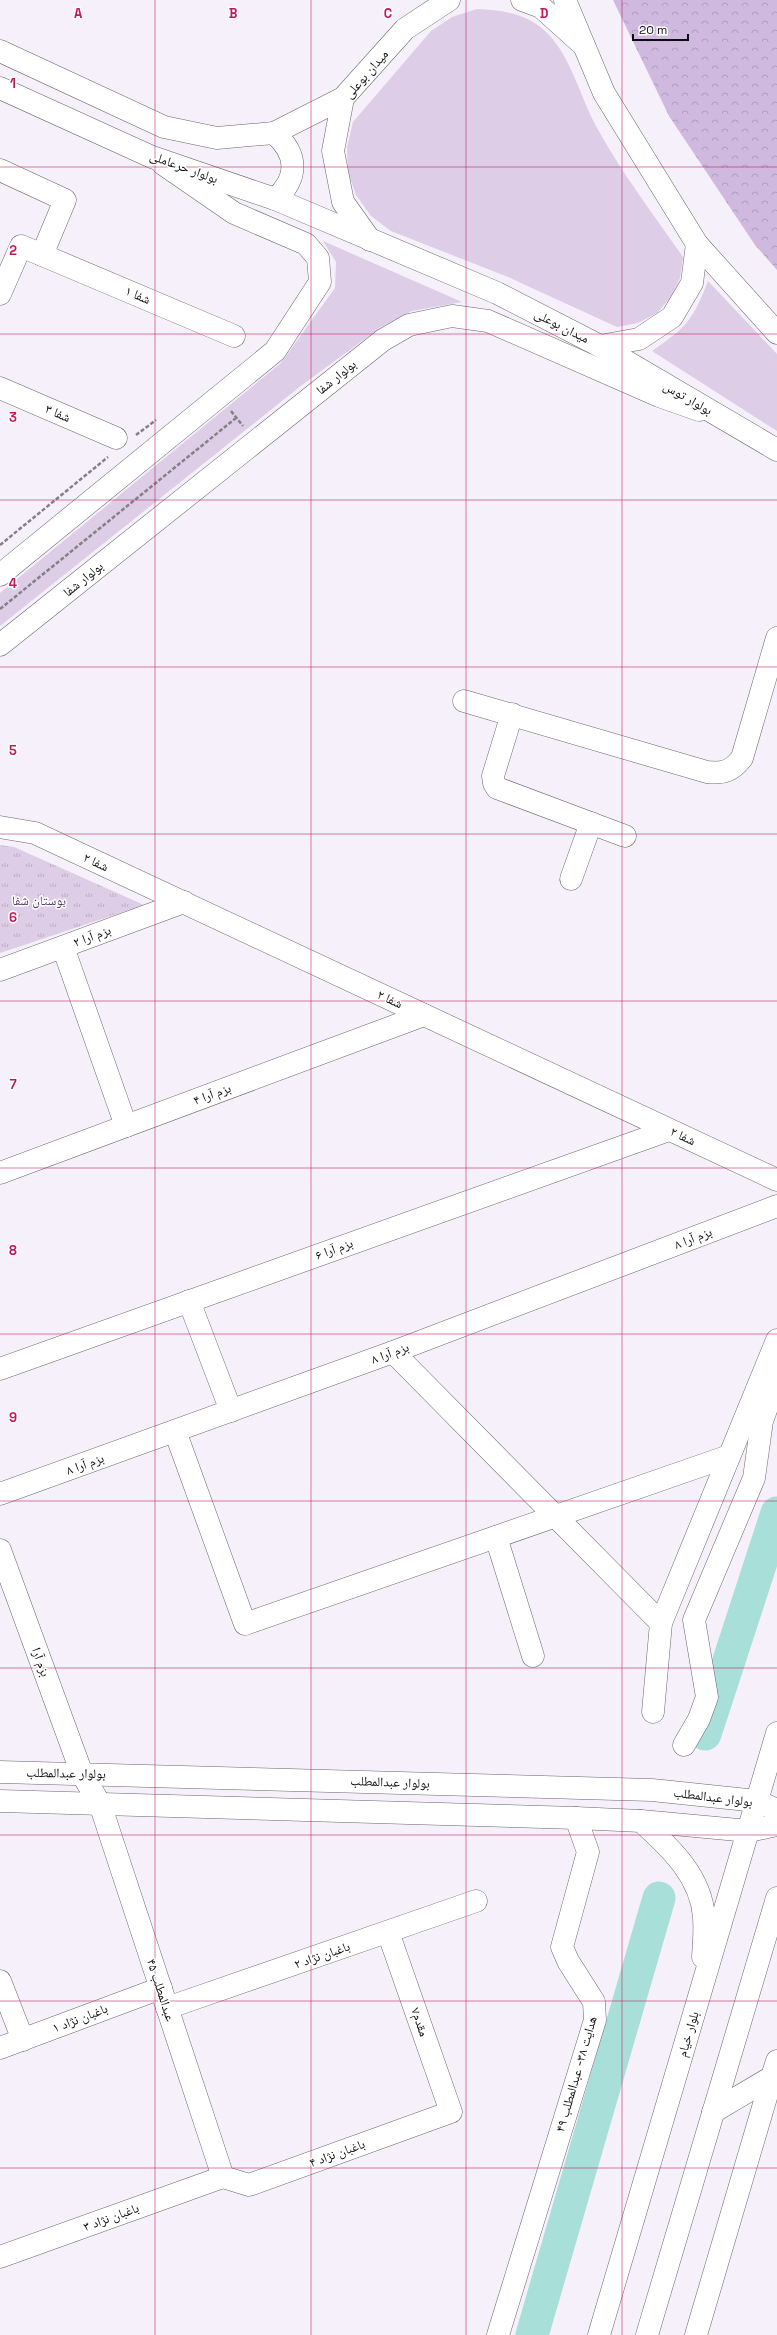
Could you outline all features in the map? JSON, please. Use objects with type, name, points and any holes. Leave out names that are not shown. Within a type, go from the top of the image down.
[{"type":"street","points":[[405,29],[420,0]]},
{"type":"street","name":"میدان بوعلی","points":[[449,0],[405,29],[343,98],[333,151],[343,202],[370,240],[497,293],[600,346],[639,339],[672,317],[692,283],[697,244]]},
{"type":"street","points":[[522,0],[541,7],[586,48]]},
{"type":"street","points":[[565,0],[604,93],[697,244],[777,333]]},
{"type":"street","points":[[0,51],[164,127],[217,138],[274,133],[343,98]]},
{"type":"street","name":"بولوار حرعاملی","points":[[0,88],[152,157],[275,199],[370,240]]},
{"type":"street","points":[[274,133],[284,142],[291,154],[293,166],[288,185],[275,199]]},
{"type":"street","points":[[0,575],[275,351],[320,282],[318,258],[306,244],[234,213],[152,157]]},
{"type":"street","points":[[0,170],[66,200],[42,255]]},
{"type":"street","name":"شفا ۱","points":[[0,294],[21,246],[234,336]]},
{"type":"street","name":"بولوار شفا","points":[[0,645],[383,340],[409,325],[452,316],[488,321],[658,396],[728,421]]},
{"type":"street","name":"بولوار توس","points":[[600,346],[777,450]]},
{"type":"street","name":"شفا ۳","points":[[0,388],[120,443]]},
{"type":"street","points":[[464,700],[707,772],[721,774],[734,768],[742,758],[777,638]]},
{"type":"street","points":[[512,714],[494,770],[494,783],[505,792],[625,836]]},
{"type":"street","points":[[571,879],[592,823]]},
{"type":"street","name":"شفا ۲","points":[[0,827],[35,833],[777,1180]]},
{"type":"street","name":"بزم آرا ۲","points":[[0,970],[184,902]]},
{"type":"street","points":[[63,947],[126,1126]]},
{"type":"street","name":"بزم آرا ۴","points":[[0,1172],[424,1015]]},
{"type":"street","name":"بزم آرا ۶","points":[[0,1369],[669,1130]]},
{"type":"street","name":"بزم آرا ۸","points":[[0,1494],[393,1352],[777,1206]]},
{"type":"street","points":[[189,1301],[231,1411]]},
{"type":"street","points":[[653,1712],[661,1623],[777,1340]]},
{"type":"street","points":[[393,1352],[661,1623]]},
{"type":"street","points":[[684,1745],[699,1719],[707,1697],[694,1620],[754,1478],[762,1421],[777,1379]]},
{"type":"street","points":[[175,1431],[245,1624],[729,1456]]},
{"type":"street","points":[[496,1537],[533,1656]]},
{"type":"street","name":"بزم آرا","points":[[2,1560],[82,1774],[100,1804]]},
{"type":"street","name":"بلوار خیام","points":[[599,2335],[777,1733]]},
{"type":"street","name":"بولوار عبدالمطلب","points":[[0,1772],[652,1790],[756,1801],[777,1810]]},
{"type":"street","points":[[0,1801],[576,1818],[641,1821],[749,1831],[777,1825]]},
{"type":"street","name":"عبدالمطلب ۴۵","points":[[100,1804],[223,2177]]},
{"type":"street","name":"هدایت ۳۸- عبدالمطلب ۴۹","points":[[498,2335],[595,2020],[594,2002],[568,1961],[562,1947],[588,1852],[576,1818]]},
{"type":"street","points":[[641,1821],[672,1850],[695,1883],[704,1916],[703,1984]]},
{"type":"street","points":[[647,2335],[777,1898]]},
{"type":"street","name":"باغبان نژاد ۲","points":[[164,1998],[388,1932],[476,1901]]},
{"type":"street","name":"مقدم۷","points":[[388,1932],[451,2112]]},
{"type":"street","points":[[0,1981],[23,2040]]},
{"type":"street","name":"باغبان نژاد ۱","points":[[0,2048],[164,1998]]},
{"type":"street","points":[[713,2112],[775,2072]]},
{"type":"street","points":[[696,2335],[775,2072]]},
{"type":"street","name":"باغبان نژاد ۴","points":[[223,2177],[249,2185],[451,2112]]},
{"type":"street","name":"باغبان نژاد ۳","points":[[0,2257],[223,2177]]},
{"type":"path","points":[[0,545],[120,443],[160,416]]},
{"type":"path","points":[[0,609],[236,418]]},
{"type":"green space","points":[[613,0],[777,0],[777,270],[755,245],[669,116]]},
{"type":"green space","points":[[477,9],[516,14],[533,22],[549,35],[564,56],[590,115],[616,160],[683,257],[680,278],[671,297],[657,313],[638,323],[617,327],[508,277],[391,231],[371,216],[356,195],[348,172],[347,147],[353,122],[431,31],[452,17]]},
{"type":"green space","points":[[323,241],[462,302],[412,311],[381,327],[302,385],[0,626],[0,593],[281,363],[335,288],[336,262]]},
{"type":"green space","points":[[708,281],[777,354],[777,431],[652,351],[673,336],[687,322],[698,305]]},
{"type":"green space","name":"بوستان شفا","points":[[0,845],[14,847],[144,905],[0,953]]},
{"type":"waterway","points":[[705,1734],[777,1513]]},
{"type":"waterway","points":[[532,2335],[659,1898]]}]
